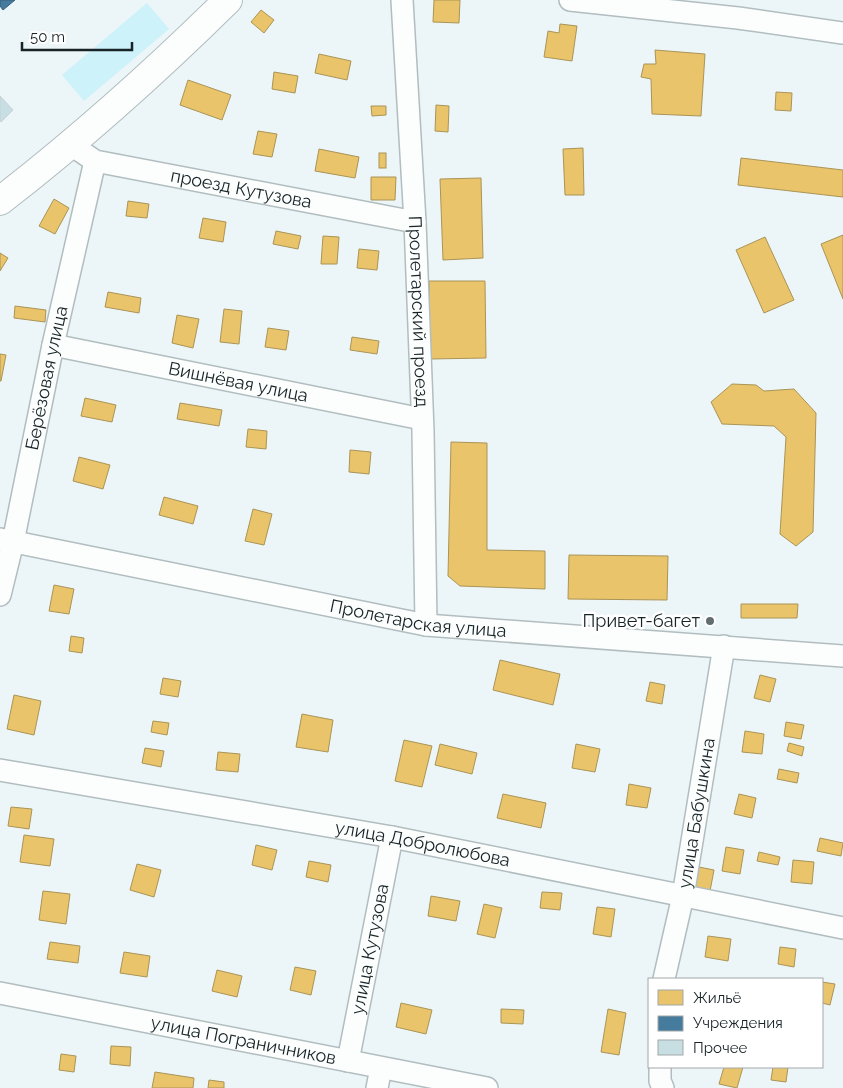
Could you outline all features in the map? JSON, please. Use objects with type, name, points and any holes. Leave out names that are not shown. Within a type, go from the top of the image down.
[{"type":"main road","points":[[0,202],[70,144],[168,58],[228,0]]},
{"type":"street","name":"Пролетарский проезд","points":[[402,0],[415,222],[422,419],[426,625]]},
{"type":"street","points":[[570,0],[738,18],[843,33]]},
{"type":"street","name":"проезд Кутузова","points":[[70,144],[95,162],[415,222]]},
{"type":"street","name":"Берёзовая улица","points":[[0,595],[6,541],[95,162]]},
{"type":"street","name":"Вишнёвая улица","points":[[53,345],[422,419]]},
{"type":"street","name":"Пролетарская улица","points":[[6,541],[426,625],[843,656]]},
{"type":"street","name":"улица Бабушкина","points":[[664,978],[683,896],[724,646]]},
{"type":"street","name":"улица Добролюбова","points":[[0,770],[392,837],[843,928]]},
{"type":"street","name":"улица Кутузова","points":[[348,1061],[392,837]]},
{"type":"street","name":"улица Пограничников","points":[[0,993],[348,1061],[379,1078],[487,1088]]},
{"type":"street","points":[[660,1068],[660,1081],[664,1088]]},
{"type":"shaded area","points":[[147,3],[169,29],[84,101],[62,75]]},
{"type":"building: Жильё","points":[[434,0],[460,0],[459,23],[433,22]]},
{"type":"building: Жильё","points":[[261,10],[274,20],[264,33],[251,22]]},
{"type":"building: Жильё","points":[[560,24],[577,26],[572,61],[544,57],[548,31],[559,33]]},
{"type":"building: Жильё","points":[[655,50],[705,54],[701,116],[652,114],[651,79],[641,77],[644,64],[656,64]]},
{"type":"building: Жильё","points":[[319,54],[351,61],[347,80],[315,73]]},
{"type":"building: Жильё","points":[[274,72],[298,76],[295,93],[272,89]]},
{"type":"building: Жильё","points":[[188,80],[231,95],[222,120],[180,105]]},
{"type":"building: Жильё","points":[[776,92],[792,93],[791,111],[775,110]]},
{"type":"building: Жильё","points":[[436,105],[449,106],[448,132],[435,131]]},
{"type":"building: Жильё","points":[[371,106],[386,106],[386,115],[372,116]]},
{"type":"building: Жильё","points":[[258,131],[277,134],[272,157],[253,154]]},
{"type":"building: Жильё","points":[[583,148],[584,195],[565,195],[563,149]]},
{"type":"building: Жильё","points":[[319,149],[359,157],[355,178],[315,171]]},
{"type":"building: Жильё","points":[[379,153],[386,153],[386,168],[379,168]]},
{"type":"building: Жильё","points":[[741,158],[843,170],[843,197],[738,185]]},
{"type":"building: Жильё","points":[[371,177],[396,177],[395,200],[371,200]]},
{"type":"building: Жильё","points":[[481,178],[483,258],[443,260],[440,179]]},
{"type":"building: Жильё","points":[[54,199],[69,208],[55,234],[39,226]]},
{"type":"building: Жильё","points":[[128,201],[149,204],[147,218],[126,216]]},
{"type":"building: Жильё","points":[[203,218],[226,222],[223,242],[199,238]]},
{"type":"building: Жильё","points":[[276,231],[301,236],[298,249],[273,244]]},
{"type":"building: Жильё","points":[[843,235],[843,299],[821,244]]},
{"type":"building: Жильё","points":[[323,236],[339,237],[337,264],[321,264]]},
{"type":"building: Жильё","points":[[765,237],[794,300],[764,313],[736,250]]},
{"type":"building: Жильё","points":[[359,249],[379,251],[377,270],[357,268]]},
{"type":"building: Жильё","points":[[0,253],[8,258],[0,271]]},
{"type":"building: Жильё","points":[[429,281],[485,281],[486,358],[430,359]]},
{"type":"building: Жильё","points":[[108,292],[141,298],[139,313],[105,307]]},
{"type":"building: Жильё","points":[[15,306],[46,310],[45,322],[14,318]]},
{"type":"building: Жильё","points":[[224,309],[242,311],[239,344],[220,342]]},
{"type":"building: Жильё","points":[[177,315],[199,319],[193,348],[172,343]]},
{"type":"building: Жильё","points":[[268,328],[289,331],[286,350],[265,347]]},
{"type":"building: Жильё","points":[[352,337],[379,341],[377,354],[350,350]]},
{"type":"building: Жильё","points":[[0,354],[6,355],[1,381],[0,381]]},
{"type":"building: Жильё","points":[[732,384],[756,385],[764,391],[794,389],[816,413],[813,532],[796,546],[780,534],[786,437],[774,426],[722,424],[711,402]]},
{"type":"building: Жильё","points":[[85,398],[116,405],[112,422],[81,416]]},
{"type":"building: Жильё","points":[[180,403],[222,410],[219,426],[177,419]]},
{"type":"building: Жильё","points":[[248,429],[267,431],[266,449],[246,447]]},
{"type":"building: Жильё","points":[[451,442],[487,443],[487,550],[545,551],[545,589],[460,586],[448,576]]},
{"type":"building: Жильё","points":[[350,450],[371,452],[369,474],[349,472]]},
{"type":"building: Жильё","points":[[79,457],[110,465],[103,489],[73,481]]},
{"type":"building: Жильё","points":[[164,497],[198,506],[193,524],[159,515]]},
{"type":"building: Жильё","points":[[253,509],[272,514],[264,545],[245,541]]},
{"type":"building: Жильё","points":[[569,555],[668,556],[667,600],[568,599]]},
{"type":"building: Жильё","points":[[54,585],[74,589],[69,614],[49,611]]},
{"type":"building: Жильё","points":[[741,604],[798,604],[797,618],[741,618]]},
{"type":"building: Жильё","points":[[71,636],[84,638],[82,653],[69,651]]},
{"type":"building: Жильё","points":[[500,660],[560,674],[553,705],[493,690]]},
{"type":"building: Жильё","points":[[760,675],[776,679],[770,702],[754,698]]},
{"type":"building: Жильё","points":[[163,678],[181,681],[178,697],[160,694]]},
{"type":"building: Жильё","points":[[650,682],[665,685],[662,704],[646,701]]},
{"type":"building: Жильё","points":[[14,695],[41,701],[34,735],[7,729]]},
{"type":"building: Жильё","points":[[302,714],[333,720],[328,752],[296,747]]},
{"type":"building: Жильё","points":[[153,721],[169,723],[167,735],[151,732]]},
{"type":"building: Жильё","points":[[786,722],[804,725],[801,739],[784,736]]},
{"type":"building: Жильё","points":[[745,731],[764,734],[762,754],[742,752]]},
{"type":"building: Жильё","points":[[404,740],[432,746],[422,787],[395,781]]},
{"type":"building: Жильё","points":[[789,743],[804,747],[802,756],[787,751]]},
{"type":"building: Жильё","points":[[440,744],[477,753],[472,774],[435,765]]},
{"type":"building: Жильё","points":[[576,744],[600,749],[595,772],[572,768]]},
{"type":"building: Жильё","points":[[145,748],[164,751],[161,767],[142,763]]},
{"type":"building: Жильё","points":[[218,752],[240,754],[238,772],[216,770]]},
{"type":"building: Жильё","points":[[779,769],[799,773],[797,783],[777,779]]},
{"type":"building: Жильё","points":[[629,784],[651,788],[647,808],[626,805]]},
{"type":"building: Жильё","points":[[503,794],[546,803],[541,828],[497,818]]},
{"type":"building: Жильё","points":[[739,794],[756,798],[752,818],[734,814]]},
{"type":"building: Жильё","points":[[11,807],[32,809],[29,829],[8,826]]},
{"type":"building: Жильё","points":[[24,835],[54,839],[50,866],[20,862]]},
{"type":"building: Жильё","points":[[820,838],[843,843],[841,856],[817,851]]},
{"type":"building: Жильё","points":[[256,845],[277,850],[272,870],[252,865]]},
{"type":"building: Жильё","points":[[726,847],[744,850],[740,874],[722,871]]},
{"type":"building: Жильё","points":[[759,852],[780,857],[778,865],[757,861]]},
{"type":"building: Жильё","points":[[793,860],[814,862],[812,884],[791,882]]},
{"type":"building: Жильё","points":[[309,861],[331,865],[328,882],[306,877]]},
{"type":"building: Жильё","points":[[137,864],[161,870],[154,897],[130,890]]},
{"type":"building: Жильё","points":[[699,867],[714,870],[710,891],[695,888]]},
{"type":"building: Жильё","points":[[43,891],[70,894],[66,924],[39,920]]},
{"type":"building: Жильё","points":[[542,892],[562,893],[560,910],[540,908]]},
{"type":"building: Жильё","points":[[431,896],[460,901],[456,921],[428,916]]},
{"type":"building: Жильё","points":[[484,904],[502,908],[495,938],[477,934]]},
{"type":"building: Жильё","points":[[597,907],[615,909],[611,937],[593,934]]},
{"type":"building: Жильё","points":[[708,936],[731,939],[728,961],[705,957]]},
{"type":"building: Жильё","points":[[50,942],[80,946],[78,963],[47,959]]},
{"type":"building: Жильё","points":[[780,947],[796,949],[794,967],[778,964]]},
{"type":"building: Жильё","points":[[124,952],[150,956],[147,977],[120,973]]},
{"type":"building: Жильё","points":[[295,967],[316,971],[311,995],[290,990]]},
{"type":"building: Жильё","points":[[217,970],[242,976],[237,997],[212,991]]},
{"type":"building: Жильё","points":[[823,982],[835,984],[830,1005],[823,1003]]},
{"type":"building: Жильё","points":[[401,1003],[432,1010],[426,1034],[396,1027]]},
{"type":"building: Жильё","points":[[501,1009],[524,1010],[523,1024],[501,1023]]},
{"type":"building: Жильё","points":[[608,1009],[626,1013],[619,1055],[601,1052]]},
{"type":"building: Жильё","points":[[111,1046],[131,1047],[130,1066],[110,1064]]},
{"type":"building: Жильё","points":[[61,1054],[76,1056],[74,1072],[59,1070]]},
{"type":"building: Жильё","points":[[724,1068],[743,1068],[737,1088],[719,1084]]},
{"type":"building: Жильё","points":[[773,1068],[788,1068],[786,1082],[771,1080]]},
{"type":"building: Жильё","points":[[155,1072],[194,1078],[193,1088],[152,1088]]},
{"type":"building: Жильё","points":[[209,1080],[224,1082],[224,1088],[208,1088]]},
{"type":"building: Учреждения","points":[[0,0],[15,0],[3,10],[0,6]]},
{"type":"building: Прочее","points":[[0,96],[13,110],[1,122],[0,121]]},
{"type":"place","name":"Привет-багет","points":[[710,621]]}]
